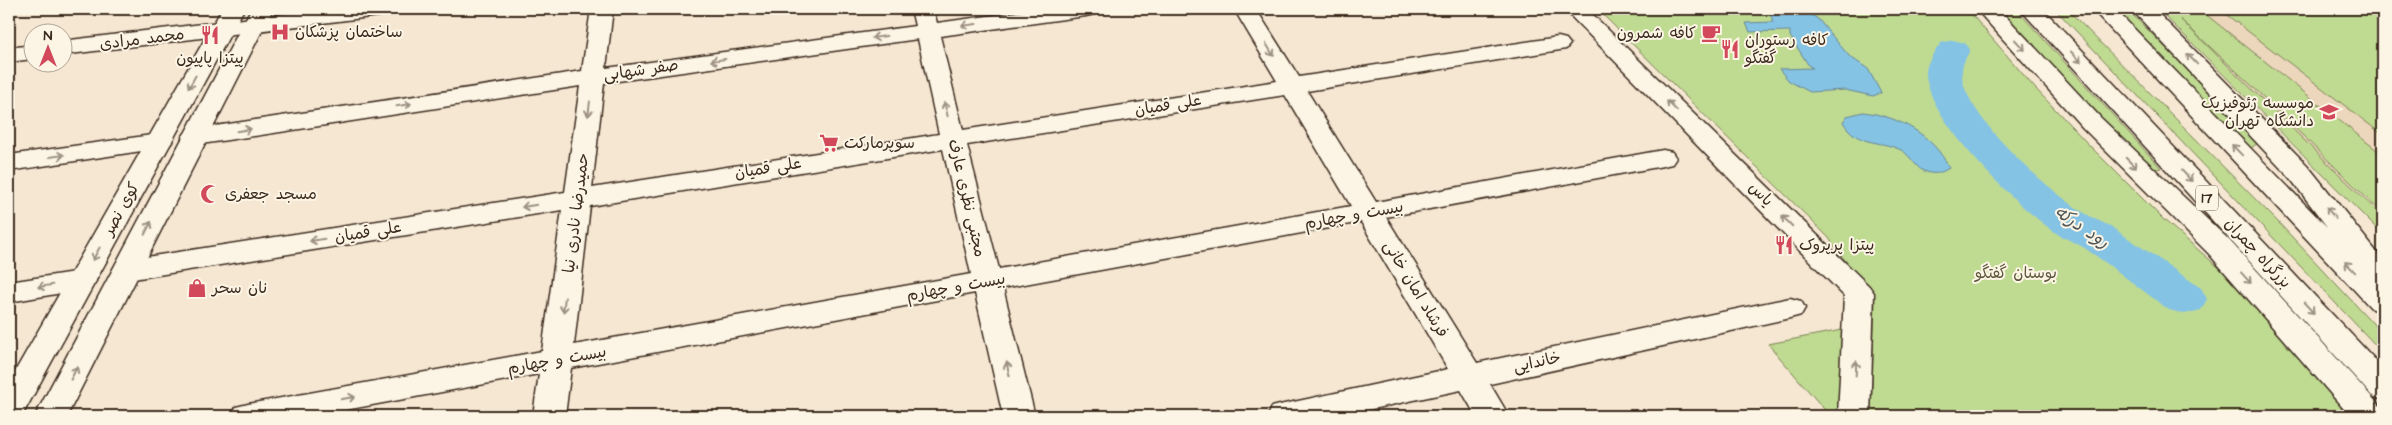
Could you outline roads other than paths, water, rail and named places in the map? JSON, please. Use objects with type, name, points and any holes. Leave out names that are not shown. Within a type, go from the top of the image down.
[{"type":"main road","name":"محمد مرادی","points":[[72,46],[242,18],[379,9]]},
{"type":"main road","name":"حمیدرضا نادری نیا","points":[[549,416],[602,9]]},
{"type":"main road","name":"صفر شهابی","points":[[196,137],[593,77],[925,20],[1086,9]]},
{"type":"main road","name":"فرشاد امان خانی","points":[[1245,9],[1493,416]]},
{"type":"main road","name":"یاس","points":[[1575,9],[1859,293],[1854,416]]},
{"type":"main road","points":[[1987,9],[2092,123],[2219,247],[2369,416]]},
{"type":"main road","name":"بزرگراه چمران","points":[[2031,9],[2383,388]]},
{"type":"main road","points":[[2103,9],[2383,302]]},
{"type":"main road","points":[[2142,9],[2299,172],[2383,279]]},
{"type":"main road","name":"کوی نصر","points":[[51,416],[196,137],[242,18]]},
{"type":"main road","name":"کوی نصر","points":[[9,410],[158,142],[242,18]]},
{"type":"main road","name":"مجتبی نظری عارف","points":[[925,20],[1019,416]]},
{"type":"main road","name":"علی قمیان","points":[[127,270],[1558,44]]},
{"type":"main road","points":[[9,55],[22,53]]},
{"type":"main road","points":[[9,162],[158,142]]},
{"type":"main road","name":"بیست و چهارم","points":[[248,416],[1663,158]]},
{"type":"main road","points":[[9,292],[81,281]]},
{"type":"main road","name":"خاندایی","points":[[1284,416],[1790,308]]},
{"type":"water","points":[[1802,9],[1818,19],[1849,56],[1868,69],[1881,93],[1873,96],[1845,90],[1810,92],[1789,81],[1779,69],[1813,68],[1809,66],[1790,36],[1790,31],[1750,32],[1746,23],[1773,22],[1770,13]]},
{"type":"water","points":[[1863,112],[1889,118],[1914,129],[1934,146],[1949,168],[1935,173],[1923,171],[1901,150],[1862,139],[1855,135],[1843,122],[1847,116]]},
{"type":"waterway","name":"رود درکه","points":[[1953,50],[1944,71],[1947,89],[1957,109],[1982,144]]},
{"type":"waterway","name":"رود درکه","points":[[1985,148],[2031,191],[2070,223],[2099,238],[2185,299]]},
{"type":"place","name":"ساختمان پزشکان","points":[[280,32]]},
{"type":"place","name":"کافه شمرون","points":[[1711,33]]},
{"type":"place","name":"پیتزا پاپیون","points":[[210,35]]},
{"type":"place","name":"کافه رستوران گفتگو","points":[[1730,49]]},
{"type":"place","name":"موسسه ژئوفیزیک دانشگاه تهران","points":[[2329,112]]},
{"type":"place","name":"سوپرمارکت","points":[[829,143]]},
{"type":"place","name":"مسجد جعفری","points":[[210,194]]},
{"type":"place","name":"پیتزا پرپروک","points":[[1784,245]]},
{"type":"place","name":"نان سحر","points":[[197,288]]},
{"type":"park label","name":"بوستان گفتگو","points":[[2016,273]]}]
